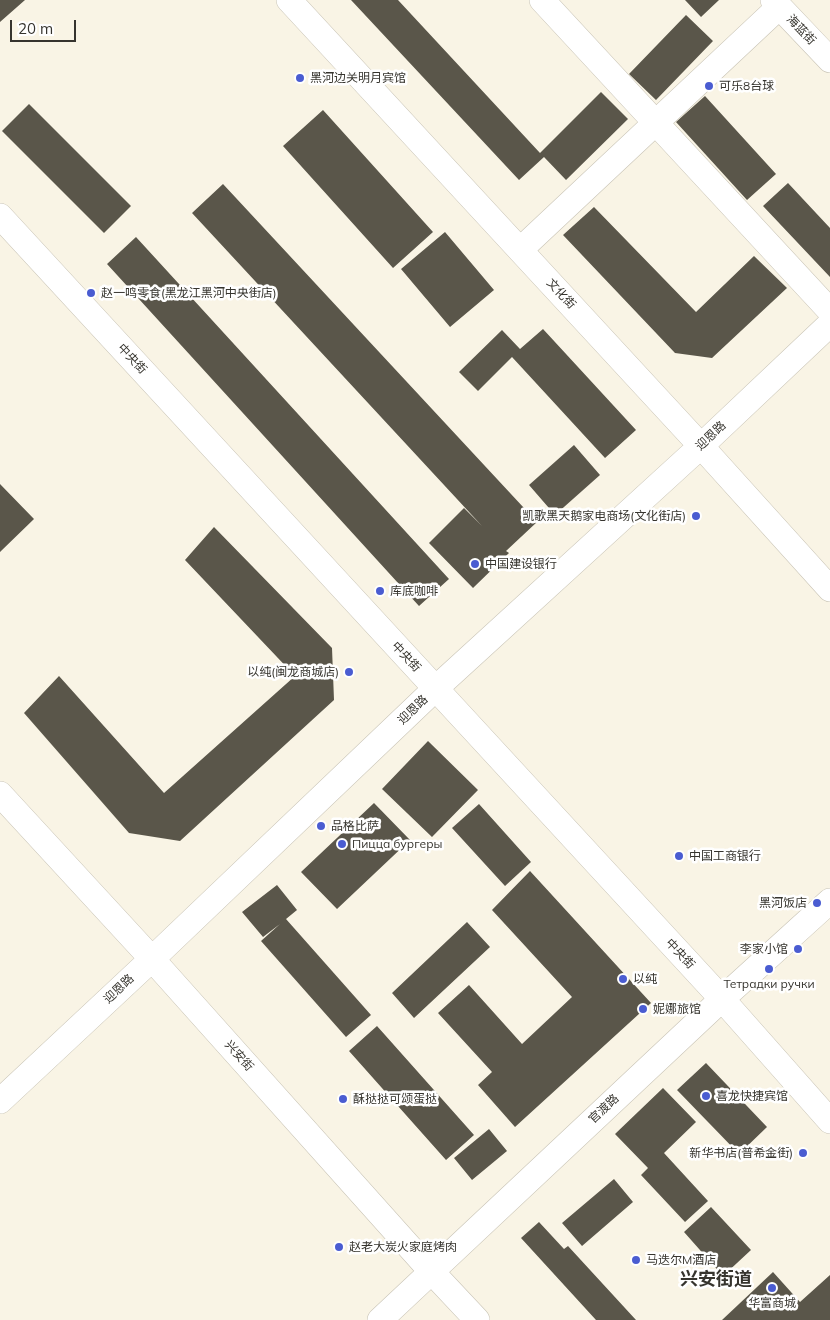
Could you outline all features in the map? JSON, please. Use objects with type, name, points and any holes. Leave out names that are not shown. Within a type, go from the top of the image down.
[{"type":"street","name":"文化街","points":[[289,0],[701,446],[830,589]]},
{"type":"street","points":[[542,0],[830,311]]},
{"type":"street","points":[[520,250],[656,123],[776,4]]},
{"type":"street","name":"海蓝街","points":[[776,4],[830,60]]},
{"type":"street","name":"中央街","points":[[0,216],[722,999],[830,1121]]},
{"type":"street","name":"迎恩路","points":[[0,1101],[435,689],[701,446],[830,324]]},
{"type":"street","name":"兴安街","points":[[0,794],[152,959],[477,1320]]},
{"type":"street","name":"官渡路","points":[[380,1320],[722,999],[830,901]]},
{"type":"building","points":[[0,0],[25,0],[0,22]]},
{"type":"building","points":[[351,0],[398,0],[540,153],[601,92],[628,119],[566,180],[544,157],[519,180]]},
{"type":"building","points":[[685,0],[719,0],[701,17]]},
{"type":"building","points":[[686,15],[713,41],[656,100],[629,74]]},
{"type":"building","points":[[705,96],[776,174],[747,200],[676,122]]},
{"type":"building","points":[[29,104],[131,206],[104,233],[2,131]]},
{"type":"building","points":[[323,110],[433,232],[393,268],[283,146]]},
{"type":"building","points":[[788,183],[830,228],[830,277],[763,206]]},
{"type":"building","points":[[223,184],[537,522],[506,551],[509,553],[473,588],[429,543],[464,508],[482,526],[192,213]]},
{"type":"building","points":[[594,207],[696,312],[754,256],[787,288],[712,358],[675,353],[563,235]]},
{"type":"building","points":[[445,232],[494,290],[450,327],[401,269]]},
{"type":"building","points":[[136,237],[449,579],[419,606],[107,264]]},
{"type":"building","points":[[543,329],[636,430],[605,458],[512,357],[478,391],[459,372],[502,330],[520,349]]},
{"type":"building","points":[[574,445],[600,475],[555,515],[529,485]]},
{"type":"building","points":[[0,484],[34,519],[0,552]]},
{"type":"building","points":[[214,527],[332,648],[334,700],[180,841],[129,833],[24,713],[59,676],[164,793],[295,676],[185,560]]},
{"type":"building","points":[[428,741],[478,790],[432,837],[382,789]]},
{"type":"building","points":[[374,803],[410,840],[337,909],[301,872]]},
{"type":"building","points":[[479,804],[531,862],[505,886],[452,828]]},
{"type":"building","points":[[530,871],[651,1003],[515,1127],[478,1085],[492,1072],[438,1013],[469,985],[522,1044],[572,997],[492,910]]},
{"type":"building","points":[[277,885],[297,910],[286,919],[371,1015],[346,1037],[261,941],[280,924],[263,937],[242,912]]},
{"type":"building","points":[[467,922],[490,947],[414,1018],[392,993]]},
{"type":"building","points":[[377,1026],[474,1135],[446,1160],[349,1051]]},
{"type":"building","points":[[706,1063],[767,1127],[739,1154],[677,1090]]},
{"type":"building","points":[[663,1088],[696,1122],[664,1153],[708,1201],[685,1222],[641,1175],[648,1168],[615,1134]]},
{"type":"building","points":[[489,1129],[507,1151],[472,1180],[454,1158]]},
{"type":"building","points":[[614,1179],[633,1202],[582,1246],[562,1223]]},
{"type":"building","points":[[711,1207],[751,1250],[723,1276],[684,1232]]},
{"type":"building","points":[[539,1222],[564,1249],[568,1246],[636,1320],[596,1320],[521,1238]]},
{"type":"building","name":"华富商城","points":[[773,1272],[800,1302],[830,1275],[830,1320],[722,1320]]},
{"type":"place","name":"黑河边关明月宾馆","points":[[300,78]]},
{"type":"place","name":"可乐8台球","points":[[709,86]]},
{"type":"place","name":"赵一鸣零食(黑龙江黑河中央街店)","points":[[91,293]]},
{"type":"place","name":"凯歌黑天鹅家电商场(文化街店)","points":[[696,516]]},
{"type":"place","name":"中国建设银行","points":[[475,564]]},
{"type":"place","name":"库底咖啡","points":[[380,591]]},
{"type":"place","name":"以纯(闽龙商城店)","points":[[349,672]]},
{"type":"place","name":"品格比萨","points":[[321,826]]},
{"type":"place","name":"Пицца бургеры","points":[[342,844]]},
{"type":"place","name":"中国工商银行","points":[[679,856]]},
{"type":"place","name":"黑河饭店","points":[[817,903]]},
{"type":"place","name":"李家小馆","points":[[798,949]]},
{"type":"place","name":"Тетрадки ручки","points":[[769,969]]},
{"type":"place","name":"以纯","points":[[623,979]]},
{"type":"place","name":"妮娜旅馆","points":[[643,1009]]},
{"type":"place","name":"喜龙快捷宾馆","points":[[706,1096]]},
{"type":"place","name":"酥挞挞可颂蛋挞","points":[[343,1099]]},
{"type":"place","name":"新华书店(普希金街)","points":[[803,1153]]},
{"type":"place","name":"赵老大炭火家庭烤肉","points":[[339,1247]]},
{"type":"place","name":"马迭尔M酒店","points":[[636,1260]]},
{"type":"place","name":"华富商城","points":[[772,1288]]},
{"type":"district","name":"兴安街道","points":[[716,1280]]}]
